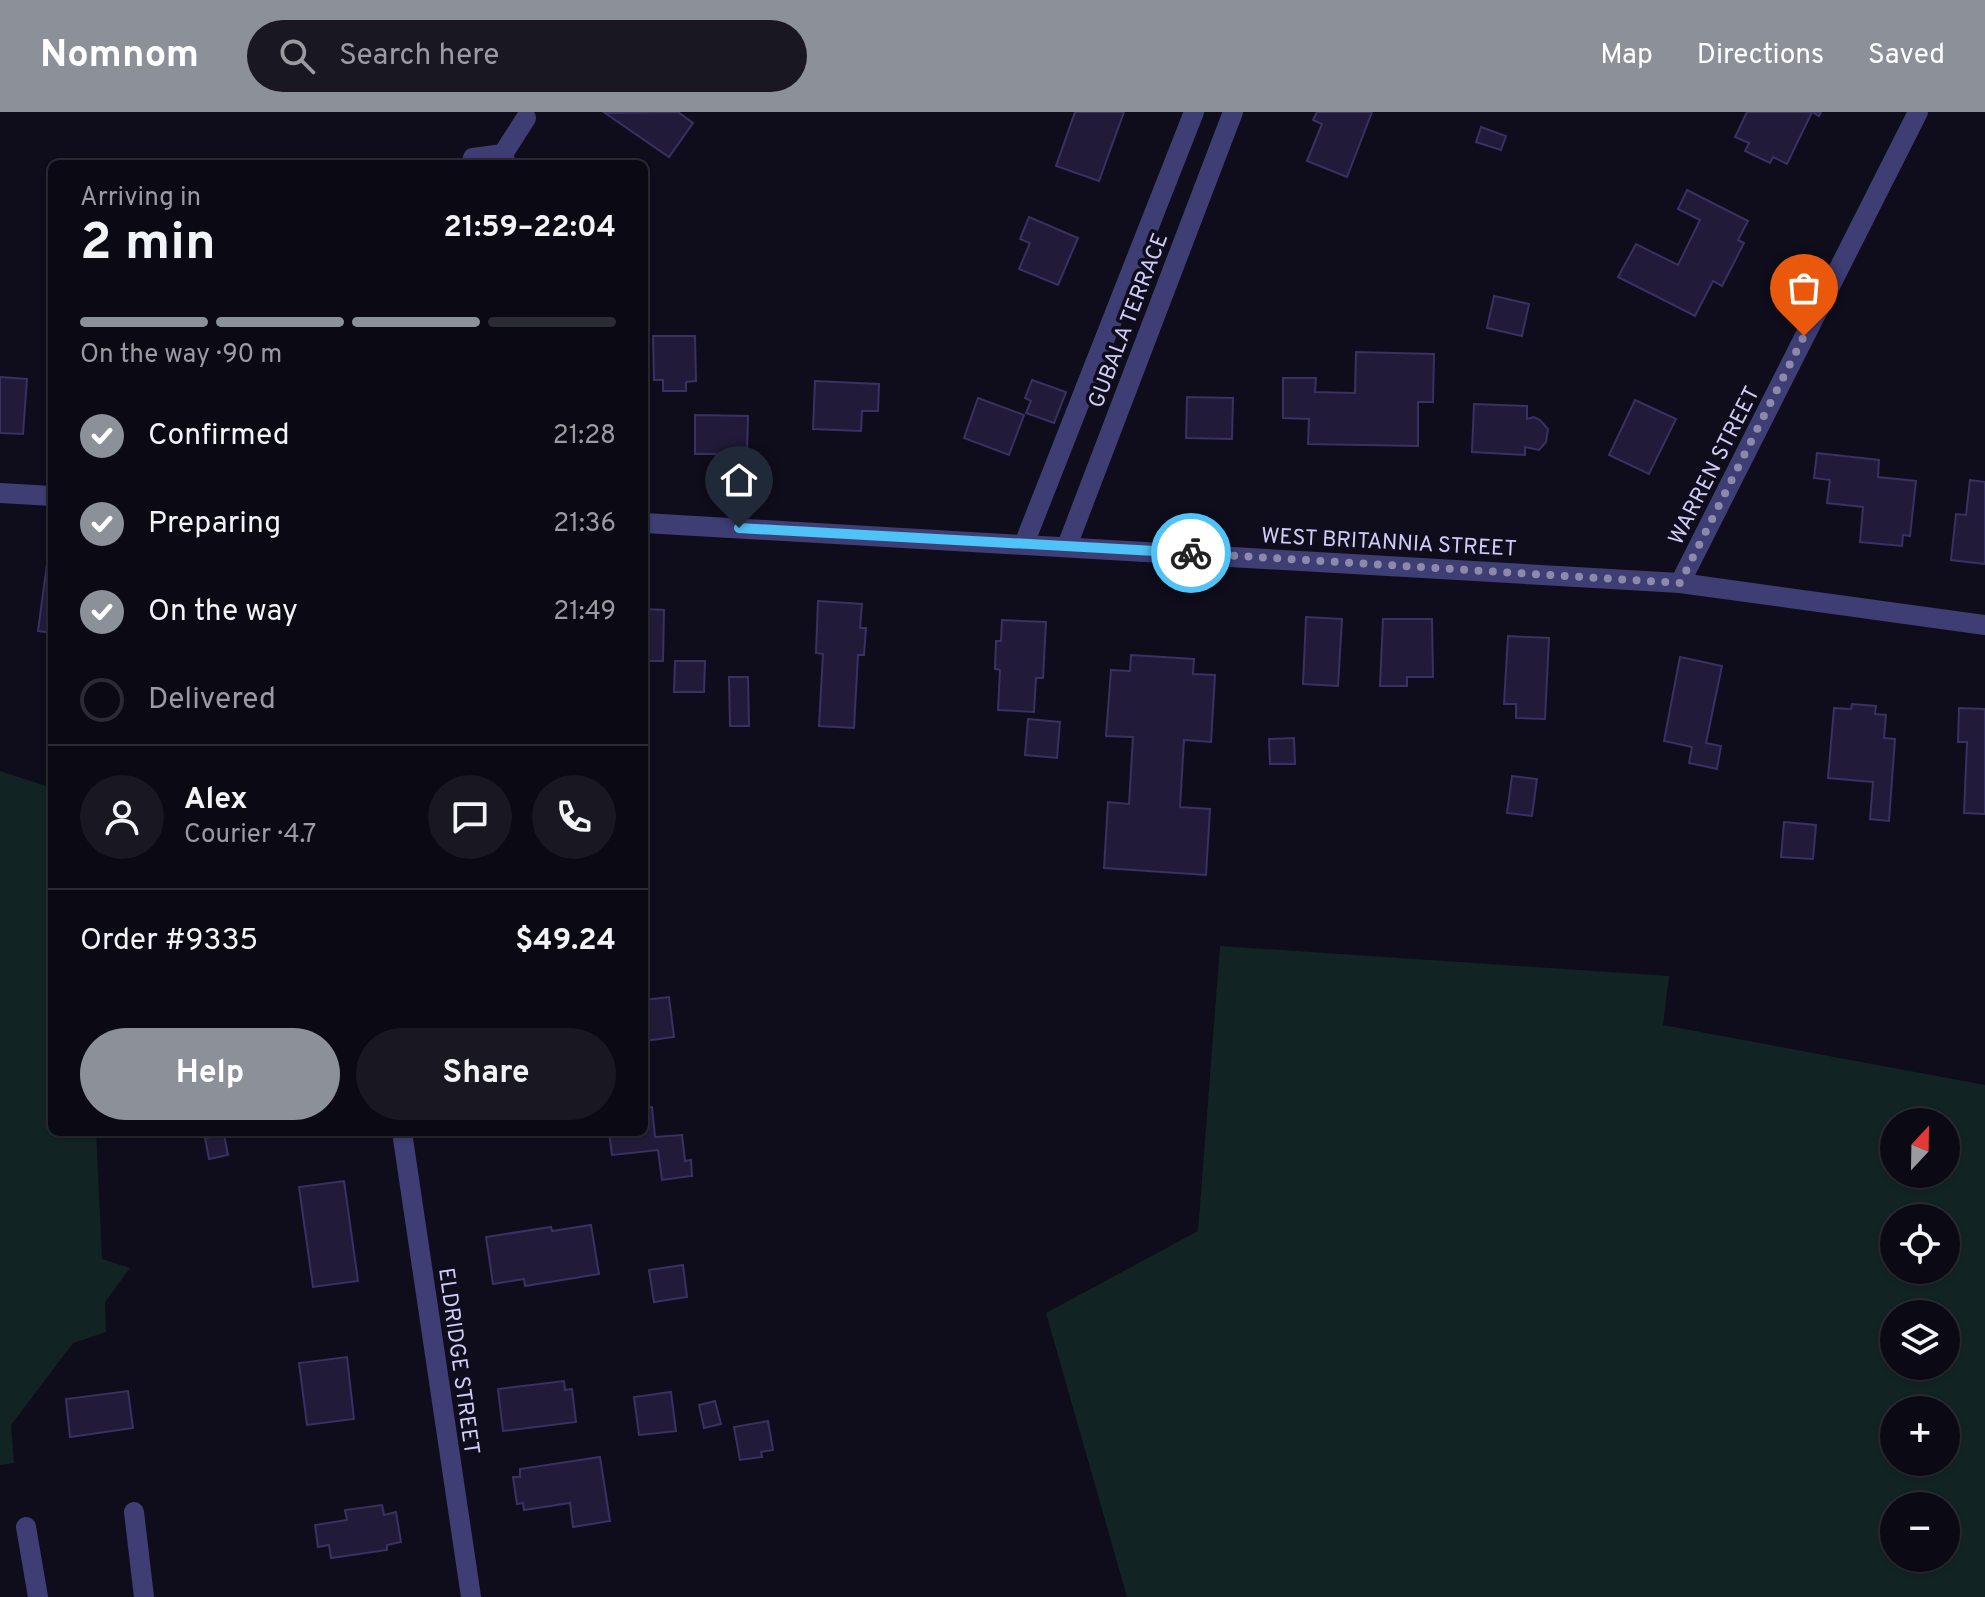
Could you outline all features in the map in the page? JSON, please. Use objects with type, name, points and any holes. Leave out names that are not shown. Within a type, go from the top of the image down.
[{"type":"street","name":"GUBALA TERRACE","points":[[1067,546],[1233,112]]},
{"type":"street","name":"WARREN STREET","points":[[1680,583],[1918,112]]},
{"type":"street","points":[[472,160],[504,159],[526,118]]},
{"type":"street","name":"GUBALA TERRACE","points":[[1024,544],[1191,118]]},
{"type":"street","points":[[0,493],[48,496]]},
{"type":"street","name":"WEST BRITANNIA STREET","points":[[648,523],[1680,583],[1985,625]]},
{"type":"street","name":"ELDRIDGE STREET","points":[[403,1136],[471,1597]]},
{"type":"street","points":[[134,1512],[144,1597]]},
{"type":"street","points":[[26,1527],[38,1597]]},
{"type":"green space","points":[[0,771],[48,787],[48,1136],[96,1136],[102,1259],[130,1268],[105,1302],[106,1332],[73,1343],[11,1425],[14,1463],[0,1465]]},
{"type":"green space","points":[[1220,946],[1669,976],[1663,1025],[1985,1085],[1985,1597],[1127,1597],[1046,1313],[1198,1231]]},
{"type":"building","points":[[678,112],[693,123],[669,157],[605,113]]},
{"type":"building","points":[[1075,112],[1124,112],[1099,181],[1056,166]]},
{"type":"building","points":[[1317,112],[1372,112],[1347,177],[1307,161],[1322,124],[1313,120]]},
{"type":"building","points":[[1747,112],[1812,112],[1787,164],[1773,157],[1770,163],[1745,151],[1749,143],[1735,137]]},
{"type":"building","points":[[1481,127],[1506,136],[1501,150],[1476,142]]},
{"type":"building","points":[[1687,190],[1748,221],[1738,240],[1744,243],[1722,286],[1713,281],[1695,316],[1618,277],[1636,244],[1678,265],[1700,220],[1678,209]]},
{"type":"building","points":[[1029,217],[1078,238],[1058,285],[1019,269],[1030,243],[1020,239]]},
{"type":"building","points":[[1494,296],[1529,304],[1522,336],[1487,328]]},
{"type":"building","points":[[653,336],[695,336],[696,381],[686,382],[686,391],[663,391],[663,380],[654,380]]},
{"type":"building","points":[[1356,352],[1434,354],[1433,402],[1418,402],[1418,446],[1308,444],[1309,419],[1283,418],[1283,378],[1316,378],[1315,392],[1355,393]]},
{"type":"building","points":[[0,377],[27,379],[23,434],[0,433]]},
{"type":"building","points":[[1032,380],[1066,392],[1054,423],[1026,413],[1031,401],[1025,398]]},
{"type":"building","points":[[815,381],[879,384],[878,411],[862,411],[861,431],[813,429]]},
{"type":"building","points":[[1187,397],[1233,398],[1232,439],[1186,438]]},
{"type":"building","points":[[978,398],[1024,415],[1009,455],[964,438]]},
{"type":"building","points":[[1635,400],[1676,419],[1649,474],[1609,455]]},
{"type":"building","points":[[1474,404],[1527,406],[1527,419],[1534,417],[1548,429],[1546,442],[1539,450],[1525,447],[1525,455],[1472,452]]},
{"type":"building","points":[[695,415],[748,416],[747,454],[695,454]]},
{"type":"building","points":[[1817,453],[1879,460],[1878,477],[1916,481],[1910,536],[1903,535],[1902,546],[1860,542],[1863,507],[1827,503],[1830,480],[1814,478]]},
{"type":"building","points":[[1970,480],[1985,482],[1985,564],[1951,560],[1956,514],[1966,515]]},
{"type":"building","points":[[47,564],[48,564],[48,632],[38,631]]},
{"type":"building","points":[[818,601],[862,604],[860,628],[866,628],[864,655],[858,655],[854,728],[819,726],[823,654],[816,653]]},
{"type":"building","points":[[648,609],[664,610],[663,661],[648,661]]},
{"type":"building","points":[[1306,617],[1342,619],[1338,686],[1303,684]]},
{"type":"building","points":[[1383,619],[1432,619],[1433,677],[1407,677],[1407,686],[1380,686]]},
{"type":"building","points":[[1002,620],[1046,622],[1043,678],[1036,678],[1034,712],[998,710],[1000,670],[995,669],[996,641],[1001,641]]},
{"type":"building","points":[[1508,636],[1549,638],[1545,719],[1516,718],[1516,704],[1504,704]]},
{"type":"building","points":[[1131,655],[1194,659],[1193,674],[1215,675],[1211,742],[1184,740],[1180,807],[1210,809],[1206,875],[1104,868],[1108,802],[1129,804],[1133,737],[1106,736],[1111,670],[1130,671]]},
{"type":"building","points":[[1680,657],[1722,666],[1706,743],[1721,746],[1717,769],[1689,763],[1692,747],[1664,741]]},
{"type":"building","points":[[675,661],[705,661],[704,692],[674,692]]},
{"type":"building","points":[[729,677],[748,677],[749,726],[730,726]]},
{"type":"building","points":[[1852,704],[1876,706],[1875,714],[1886,715],[1884,738],[1895,739],[1889,821],[1870,819],[1873,782],[1828,778],[1834,708],[1851,709]]},
{"type":"building","points":[[1959,708],[1985,709],[1985,814],[1964,813],[1967,742],[1958,742]]},
{"type":"building","points":[[1028,719],[1060,722],[1057,758],[1025,755]]},
{"type":"building","points":[[1294,738],[1295,764],[1270,764],[1269,739]]},
{"type":"building","points":[[1512,776],[1537,779],[1532,816],[1507,813]]},
{"type":"building","points":[[1784,822],[1816,825],[1813,859],[1781,857]]},
{"type":"building","points":[[669,997],[674,1037],[648,1040],[648,1000]]},
{"type":"building","points":[[652,1107],[655,1137],[682,1135],[685,1161],[691,1160],[692,1176],[662,1180],[658,1150],[612,1155],[610,1136],[648,1136],[648,1108]]},
{"type":"building","points":[[224,1136],[228,1155],[209,1159],[205,1138]]},
{"type":"building","points":[[344,1181],[358,1281],[313,1287],[299,1187]]},
{"type":"building","points":[[591,1225],[599,1274],[525,1286],[524,1279],[493,1284],[486,1237],[551,1227],[552,1231]]},
{"type":"building","points":[[683,1265],[687,1297],[654,1302],[649,1270]]},
{"type":"building","points":[[347,1357],[354,1419],[307,1425],[299,1363]]},
{"type":"building","points":[[564,1381],[565,1390],[572,1389],[576,1422],[503,1431],[498,1389]]},
{"type":"building","points":[[128,1391],[133,1428],[70,1437],[66,1399]]},
{"type":"building","points":[[671,1392],[676,1431],[639,1435],[634,1397]]},
{"type":"building","points":[[715,1401],[721,1424],[704,1428],[699,1405]]},
{"type":"building","points":[[768,1421],[773,1450],[761,1452],[762,1457],[740,1460],[734,1427]]},
{"type":"building","points":[[600,1457],[610,1521],[573,1527],[570,1503],[524,1510],[523,1503],[517,1504],[513,1477],[520,1477],[520,1469]]},
{"type":"building","points":[[382,1505],[384,1515],[396,1512],[401,1542],[387,1545],[387,1550],[331,1558],[329,1545],[318,1547],[315,1525],[347,1520],[345,1510]]},
{"type":"way so far","points":[[1191,553],[1680,583],[1804,336]]},
{"type":"route","points":[[739,528],[1191,553]]}]
